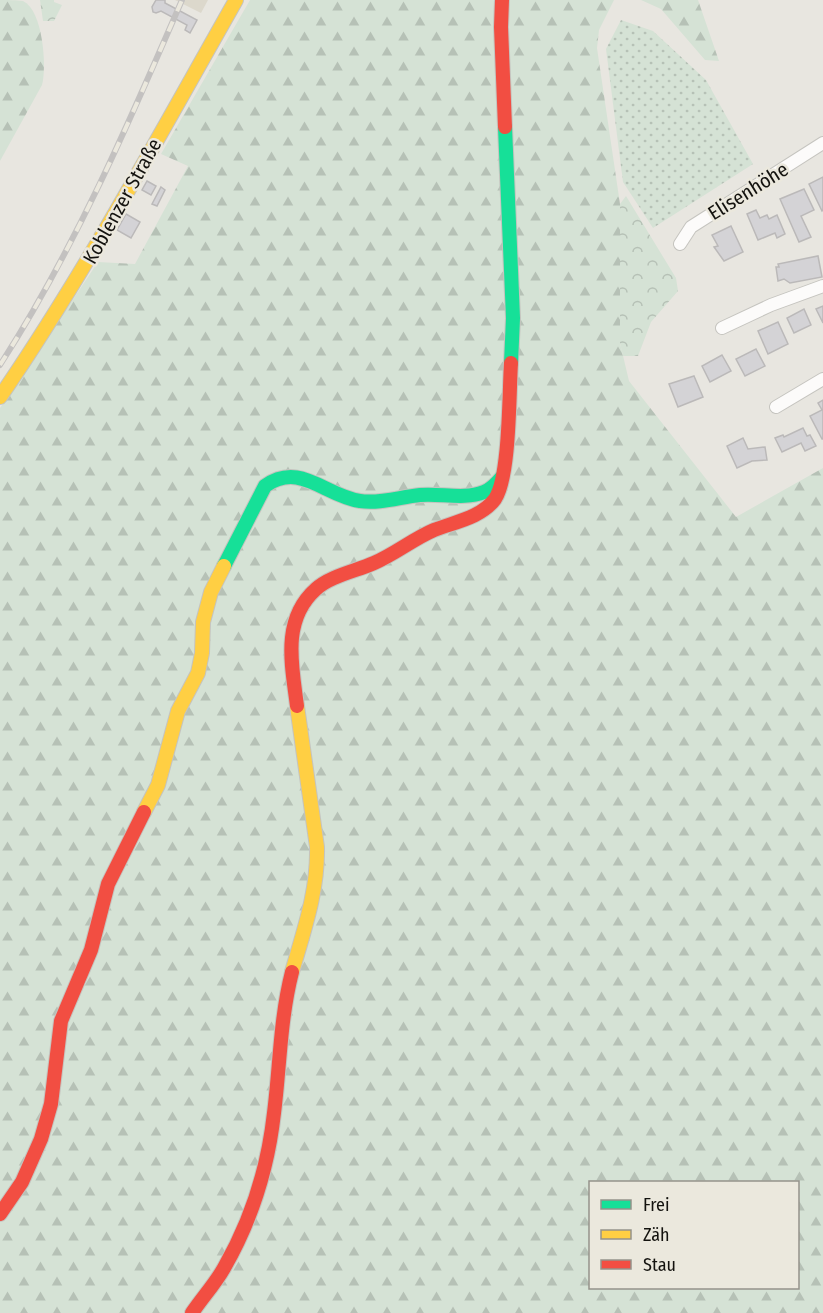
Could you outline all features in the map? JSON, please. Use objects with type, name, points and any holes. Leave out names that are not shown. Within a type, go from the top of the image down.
[{"type":"street","name":"Koblenzer Straße","points":[[0,397],[45,331],[90,258],[236,0]]},
{"type":"street","points":[[192,1313],[223,1271],[251,1212],[260,1185],[271,1135],[287,992],[310,918],[316,889],[317,847],[290,648],[297,614],[316,589],[376,562],[432,531],[483,510],[496,497],[504,473],[513,318],[501,27],[502,0]]},
{"type":"street","name":"Elisenhöhe","points":[[680,244],[691,227],[823,144]]},
{"type":"street","points":[[722,328],[771,305],[823,286]]},
{"type":"street","points":[[776,407],[823,380]]},
{"type":"street","points":[[0,1214],[22,1182],[41,1139],[51,1104],[61,1021],[91,950],[108,884],[158,785],[178,711],[198,672],[202,653],[202,622],[211,592],[265,486],[276,477],[298,477],[347,498],[374,502],[421,495],[467,495],[489,489],[498,483],[504,473]]},
{"type":"shaded area","points":[[175,0],[208,0],[201,13]]},
{"type":"green space","points":[[0,0],[23,1],[30,6],[39,27],[44,66],[42,85],[0,161]]},
{"type":"green space","points":[[40,0],[54,0],[62,5],[54,21],[43,21]]},
{"type":"green space","points":[[250,0],[614,0],[599,30],[597,48],[620,204],[620,343],[629,381],[736,517],[823,468],[823,1313],[0,1313],[0,408],[98,262],[135,264],[188,166],[161,154]]},
{"type":"green space","points":[[641,0],[698,0],[719,61],[705,60],[661,9]]},
{"type":"green space","points":[[621,20],[653,31],[706,80],[753,164],[653,228],[623,182],[606,49]]},
{"type":"green space","points":[[626,196],[676,278],[678,291],[651,322],[638,356],[623,356],[620,343],[620,204]]},
{"type":"building","points":[[156,0],[165,0],[165,3],[197,20],[190,33],[185,30],[187,25],[161,11],[153,12],[152,7]]},
{"type":"building","points":[[823,177],[823,210],[822,211],[809,184]]},
{"type":"building","points":[[147,181],[156,186],[151,195],[142,190]]},
{"type":"building","points":[[161,187],[165,190],[157,206],[152,204]]},
{"type":"building","points":[[804,189],[814,210],[801,216],[811,237],[799,242],[780,199]]},
{"type":"building","points":[[756,210],[760,218],[767,215],[769,219],[777,215],[785,234],[777,238],[775,233],[758,240],[747,214]]},
{"type":"building","points":[[126,214],[140,222],[131,238],[117,230]]},
{"type":"building","points":[[731,226],[743,252],[724,261],[714,247],[718,246],[712,235]]},
{"type":"building","points":[[818,256],[822,277],[790,283],[784,279],[778,281],[776,267],[779,267],[778,264]]},
{"type":"building","points":[[823,306],[823,323],[816,309]]},
{"type":"building","points":[[804,309],[811,325],[794,333],[787,318]]},
{"type":"building","points":[[778,322],[788,344],[768,354],[758,331]]},
{"type":"building","points":[[756,349],[765,366],[745,376],[736,359]]},
{"type":"building","points":[[722,355],[731,371],[710,382],[702,366]]},
{"type":"building","points":[[694,376],[703,397],[678,407],[669,384]]},
{"type":"building","points":[[823,400],[822,439],[810,416],[822,410],[818,403]]},
{"type":"building","points":[[803,428],[816,446],[805,451],[801,443],[782,452],[775,438],[783,435],[784,437]]},
{"type":"building","points":[[743,438],[748,449],[765,447],[767,460],[752,461],[737,468],[727,446]]},
{"type":"railway","points":[[0,365],[76,232],[182,0]]},
{"type":"traffic: fast","points":[[505,127],[513,318],[511,363]]},
{"type":"traffic: fast","points":[[224,566],[265,486],[278,479],[301,478],[347,498],[368,502],[420,495],[476,494],[489,489],[502,477]]},
{"type":"traffic: slow","points":[[0,397],[93,251],[236,0]]},
{"type":"traffic: slow","points":[[144,812],[158,785],[178,711],[198,673],[202,653],[203,622],[211,592],[224,566]]},
{"type":"traffic: slow","points":[[292,972],[309,910],[317,863],[317,847],[297,706]]},
{"type":"traffic: jam","points":[[502,0],[505,127]]},
{"type":"traffic: jam","points":[[297,706],[292,660],[293,629],[305,601],[316,589],[336,577],[382,559],[434,530],[475,515],[495,499],[504,473],[511,363]]},
{"type":"traffic: jam","points":[[0,1214],[22,1182],[41,1139],[51,1104],[61,1021],[91,950],[108,884],[144,812]]},
{"type":"traffic: jam","points":[[192,1313],[217,1280],[234,1250],[250,1213],[263,1173],[271,1133],[283,1025],[292,972]]}]
